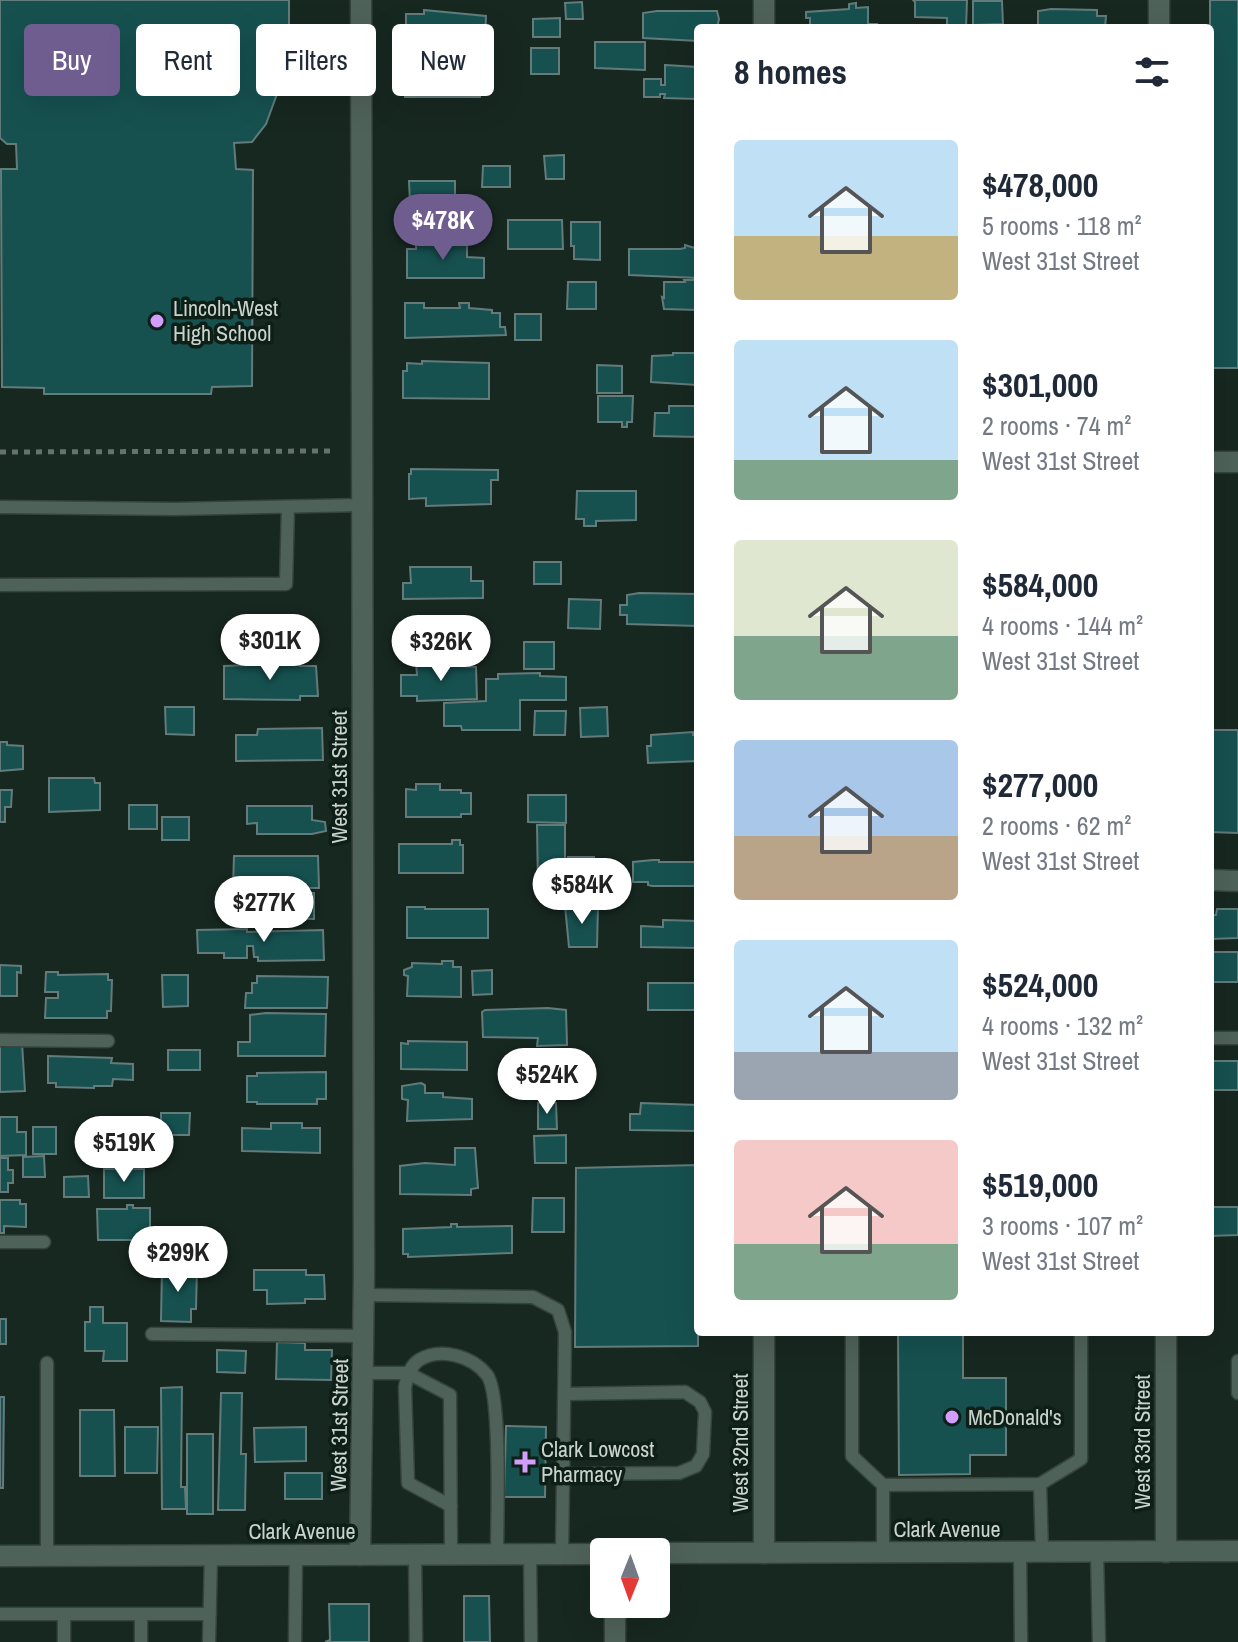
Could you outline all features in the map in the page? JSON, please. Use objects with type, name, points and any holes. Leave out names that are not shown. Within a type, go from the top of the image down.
[{"type":"street","name":"West 31st Street","points":[[360,1555],[364,1373],[361,0]]},
{"type":"street","points":[[764,0],[764,24]]},
{"type":"street","points":[[1159,0],[1159,24]]},
{"type":"street","points":[[1214,462],[1238,462]]},
{"type":"street","points":[[1214,880],[1238,881]]},
{"type":"street","name":"West 32nd Street","points":[[764,1336],[764,1553]]},
{"type":"street","name":"West 33rd Street","points":[[1166,1336],[1166,1552]]},
{"type":"street","name":"Clark Avenue","points":[[670,1553],[1238,1551]]},
{"type":"street","name":"Clark Avenue","points":[[0,1556],[590,1554]]},
{"type":"street","points":[[615,1618],[615,1642]]},
{"type":"lane","points":[[0,507],[362,505]]},
{"type":"lane","points":[[0,585],[286,584],[288,507]]},
{"type":"lane","points":[[1214,1038],[1238,1038]]},
{"type":"lane","points":[[0,1040],[108,1041]]},
{"type":"lane","points":[[0,1242],[44,1242]]},
{"type":"lane","points":[[364,1295],[533,1297],[558,1310],[565,1332],[562,1554]]},
{"type":"lane","points":[[152,1334],[364,1336]]},
{"type":"lane","points":[[852,1336],[852,1456],[883,1485],[1040,1484],[1081,1459],[1081,1336]]},
{"type":"lane","points":[[451,1506],[408,1483],[405,1387],[408,1373],[419,1360],[465,1356],[489,1376],[496,1418],[497,1554]]},
{"type":"lane","points":[[1238,1361],[1238,1393]]},
{"type":"lane","points":[[47,1363],[47,1555]]},
{"type":"lane","points":[[364,1373],[408,1373],[450,1395],[451,1554]]},
{"type":"lane","points":[[563,1474],[679,1473],[696,1466],[703,1454],[705,1412],[700,1402],[685,1392],[564,1394]]},
{"type":"lane","points":[[1040,1484],[1042,1552]]},
{"type":"lane","points":[[883,1485],[883,1553]]},
{"type":"lane","points":[[1020,1552],[1021,1642]]},
{"type":"lane","points":[[1097,1552],[1099,1642]]},
{"type":"lane","points":[[415,1554],[416,1642]]},
{"type":"lane","points":[[530,1554],[531,1642]]},
{"type":"lane","points":[[209,1642],[211,1555]]},
{"type":"lane","points":[[295,1642],[296,1555]]},
{"type":"lane","points":[[0,1614],[210,1614]]},
{"type":"lane","points":[[64,1614],[64,1642]]},
{"type":"lane","points":[[141,1614],[141,1642]]},
{"type":"path","points":[[0,452],[335,451]]},
{"type":"building","points":[[0,0],[289,0],[289,24],[256,24],[256,96],[276,96],[266,124],[252,142],[234,143],[236,169],[253,170],[252,386],[212,387],[211,394],[44,394],[44,388],[2,387],[1,169],[17,169],[16,144],[7,144],[0,138]]},
{"type":"building","points":[[913,0],[967,0],[966,24],[947,24],[947,18],[915,17]]},
{"type":"building","points":[[1210,0],[1238,0],[1238,368],[1214,368],[1214,24],[1210,24]]},
{"type":"building","points":[[973,1],[1002,1],[1003,24],[973,24]]},
{"type":"building","points":[[582,2],[583,19],[566,19],[565,3]]},
{"type":"building","points":[[856,3],[856,8],[868,7],[868,24],[810,24],[810,18],[806,18],[806,12],[849,9],[849,4]]},
{"type":"building","points":[[424,10],[486,16],[486,24],[406,24],[406,14],[424,14]]},
{"type":"building","points":[[1097,10],[1097,16],[1106,16],[1105,24],[1038,24],[1038,11]]},
{"type":"building","points":[[717,11],[719,19],[718,24],[694,24],[694,41],[643,38],[643,13]]},
{"type":"building","points":[[560,18],[560,37],[533,37],[533,19]]},
{"type":"building","points":[[595,42],[645,42],[645,70],[595,68]]},
{"type":"building","points":[[531,48],[559,48],[559,74],[531,74]]},
{"type":"building","points":[[665,65],[694,67],[694,99],[664,98],[665,94],[644,97],[644,79],[661,79],[661,85],[665,85]]},
{"type":"building","points":[[405,96],[480,96],[480,97]]},
{"type":"building","points":[[564,155],[564,179],[546,179],[544,156]]},
{"type":"building","points":[[483,166],[510,166],[510,187],[482,187]]},
{"type":"building","points":[[409,181],[455,181],[455,217],[417,218],[416,205],[410,203]]},
{"type":"building","points":[[508,220],[562,220],[563,249],[508,249]]},
{"type":"building","points":[[571,222],[600,222],[600,260],[574,259]]},
{"type":"building","points":[[416,240],[428,240],[428,244],[467,245],[467,257],[484,258],[484,278],[407,278],[407,249],[416,249]]},
{"type":"building","points":[[685,245],[694,248],[694,278],[629,275],[629,249],[685,248]]},
{"type":"building","points":[[694,280],[694,310],[664,309],[664,282]]},
{"type":"building","points":[[568,282],[596,282],[596,309],[567,309]]},
{"type":"building","points":[[405,303],[424,303],[424,308],[460,308],[459,303],[469,303],[469,308],[492,310],[492,313],[500,313],[500,327],[505,327],[506,335],[405,338]]},
{"type":"building","points":[[515,314],[541,314],[541,340],[515,340]]},
{"type":"building","points":[[694,353],[694,385],[651,382],[652,356]]},
{"type":"building","points":[[422,361],[489,363],[489,399],[403,398],[403,371],[407,371],[407,363],[422,364]]},
{"type":"building","points":[[597,365],[622,366],[622,393],[597,393]]},
{"type":"building","points":[[598,396],[633,396],[632,422],[622,427],[622,422],[598,422]]},
{"type":"building","points":[[669,406],[694,406],[694,437],[654,436],[655,413],[669,413]]},
{"type":"building","points":[[411,469],[498,470],[498,480],[491,480],[491,504],[426,506],[426,498],[409,499]]},
{"type":"building","points":[[577,491],[636,491],[636,520],[596,521],[596,526],[584,526],[584,519],[576,519]]},
{"type":"building","points":[[534,562],[561,562],[561,584],[534,584]]},
{"type":"building","points":[[410,567],[471,567],[471,581],[483,581],[483,598],[403,599],[403,583],[411,583]]},
{"type":"building","points":[[694,594],[694,626],[627,624],[627,615],[620,615],[620,605],[627,605],[627,595]]},
{"type":"building","points":[[569,599],[601,600],[600,629],[568,628]]},
{"type":"building","points":[[524,642],[554,642],[554,669],[524,669]]},
{"type":"building","points":[[300,663],[300,666],[316,666],[318,696],[300,696],[300,700],[224,699],[224,666]]},
{"type":"building","points":[[416,663],[476,667],[477,699],[417,701],[417,696],[401,696],[401,675],[417,675]]},
{"type":"building","points":[[540,673],[540,676],[566,677],[566,700],[520,700],[520,730],[462,730],[461,726],[444,726],[444,703],[486,701],[486,679],[498,679],[498,674]]},
{"type":"building","points":[[165,707],[194,707],[194,735],[166,734]]},
{"type":"building","points":[[607,707],[608,736],[581,737],[580,708]]},
{"type":"building","points":[[535,711],[566,711],[565,735],[534,735]]},
{"type":"building","points":[[322,728],[323,760],[236,761],[236,735],[257,735],[258,729]]},
{"type":"building","points":[[1214,730],[1238,730],[1238,833],[1214,832]]},
{"type":"building","points":[[693,732],[694,761],[648,763],[647,746],[651,746],[651,735]]},
{"type":"building","points":[[0,742],[23,746],[23,769],[0,771]]},
{"type":"building","points":[[49,778],[94,778],[95,783],[100,783],[100,810],[49,812]]},
{"type":"building","points":[[416,784],[440,784],[440,790],[471,793],[471,814],[461,814],[461,817],[406,817],[406,789],[416,790]]},
{"type":"building","points":[[0,790],[12,790],[11,807],[5,807],[5,822],[0,822]]},
{"type":"building","points":[[528,795],[566,795],[566,823],[528,822]]},
{"type":"building","points":[[129,805],[157,805],[157,829],[129,829]]},
{"type":"building","points":[[247,806],[312,806],[312,820],[325,822],[326,831],[257,834],[257,823],[247,824]]},
{"type":"building","points":[[162,817],[189,817],[189,840],[162,840]]},
{"type":"building","points":[[537,825],[565,825],[565,886],[538,886]]},
{"type":"building","points":[[452,840],[460,840],[460,845],[463,845],[463,873],[399,873],[399,844],[452,844]]},
{"type":"building","points":[[234,856],[318,856],[319,888],[233,888]]},
{"type":"building","points":[[568,857],[594,857],[593,885],[568,884]]},
{"type":"building","points":[[633,862],[694,862],[694,886],[652,886],[648,882],[633,882]]},
{"type":"building","points":[[314,893],[314,919],[253,918],[252,909],[245,909],[245,894]]},
{"type":"building","points":[[565,906],[598,906],[597,947],[569,947]]},
{"type":"building","points":[[407,907],[488,909],[488,938],[407,938]]},
{"type":"building","points":[[1217,909],[1238,909],[1238,938],[1214,939]]},
{"type":"building","points":[[663,920],[694,921],[694,948],[641,947],[641,926],[663,927]]},
{"type":"building","points":[[247,929],[247,932],[323,930],[324,960],[258,961],[258,957],[254,957],[253,946],[247,946],[247,958],[224,958],[224,953],[198,953],[197,930]]},
{"type":"building","points":[[1214,952],[1238,952],[1238,982],[1214,982]]},
{"type":"building","points":[[442,961],[453,961],[453,967],[461,967],[461,997],[407,996],[408,976],[404,975],[404,970],[412,967],[412,963],[442,964]]},
{"type":"building","points":[[0,965],[21,966],[21,973],[17,972],[17,996],[0,996]]},
{"type":"building","points":[[492,970],[492,994],[473,995],[472,971]]},
{"type":"building","points":[[46,972],[58,972],[58,975],[108,974],[108,980],[112,980],[111,1011],[107,1011],[107,1018],[45,1018],[46,998],[58,998],[58,992],[45,992]]},
{"type":"building","points":[[162,975],[188,975],[188,1006],[163,1007]]},
{"type":"building","points":[[257,976],[328,977],[327,1008],[245,1008],[246,993],[252,993],[252,983],[257,983]]},
{"type":"building","points":[[648,983],[694,983],[694,1010],[648,1010]]},
{"type":"building","points":[[485,1010],[566,1010],[567,1045],[537,1046],[538,1038],[483,1037],[482,1012]]},
{"type":"building","points":[[326,1014],[325,1056],[238,1056],[238,1042],[250,1042],[250,1015]]},
{"type":"building","points":[[408,1041],[467,1042],[467,1070],[401,1069],[401,1043],[408,1044]]},
{"type":"building","points":[[0,1043],[22,1043],[25,1091],[0,1092]]},
{"type":"building","points":[[168,1050],[200,1050],[200,1070],[168,1070]]},
{"type":"building","points":[[48,1056],[112,1058],[111,1063],[133,1064],[133,1080],[113,1079],[112,1086],[94,1088],[56,1087],[56,1083],[48,1083]]},
{"type":"building","points":[[1214,1061],[1238,1061],[1238,1090],[1214,1090]]},
{"type":"building","points":[[326,1072],[326,1099],[317,1099],[317,1104],[247,1102],[247,1076],[257,1076],[257,1073]]},
{"type":"building","points":[[425,1085],[425,1093],[472,1099],[472,1119],[407,1121],[408,1100],[402,1099],[402,1086]]},
{"type":"building","points":[[538,1103],[556,1103],[557,1129],[538,1129]]},
{"type":"building","points":[[641,1103],[694,1105],[694,1131],[630,1130],[630,1114],[640,1114]]},
{"type":"building","points":[[161,1113],[190,1113],[189,1135],[161,1135]]},
{"type":"building","points":[[0,1117],[17,1117],[17,1132],[26,1132],[26,1155],[0,1156]]},
{"type":"building","points":[[271,1123],[302,1123],[302,1128],[320,1128],[320,1153],[242,1151],[242,1128],[271,1129]]},
{"type":"building","points":[[33,1127],[56,1127],[56,1154],[33,1154]]},
{"type":"building","points":[[566,1135],[566,1163],[535,1163],[534,1136]]},
{"type":"building","points":[[455,1148],[475,1148],[478,1188],[471,1189],[471,1195],[400,1194],[400,1166],[425,1163],[455,1165]]},
{"type":"building","points":[[44,1156],[45,1177],[23,1177],[23,1157]]},
{"type":"building","points":[[0,1158],[8,1158],[8,1170],[13,1170],[13,1183],[8,1183],[8,1192],[0,1192]]},
{"type":"building","points":[[694,1165],[694,1336],[698,1336],[698,1346],[575,1347],[576,1168]]},
{"type":"building","points":[[104,1169],[144,1169],[144,1198],[104,1198]]},
{"type":"building","points":[[88,1176],[89,1197],[64,1197],[64,1177]]},
{"type":"building","points":[[533,1198],[564,1198],[564,1232],[532,1232]]},
{"type":"building","points":[[0,1200],[20,1200],[20,1204],[26,1204],[26,1227],[4,1226],[4,1233],[0,1233]]},
{"type":"building","points":[[127,1205],[150,1208],[150,1240],[98,1240],[97,1209],[127,1209]]},
{"type":"building","points":[[1214,1207],[1238,1207],[1238,1235],[1214,1236]]},
{"type":"building","points":[[451,1224],[457,1224],[457,1227],[512,1226],[512,1253],[408,1257],[408,1254],[403,1254],[403,1229],[451,1227]]},
{"type":"building","points":[[162,1267],[197,1268],[196,1309],[191,1309],[191,1322],[161,1321]]},
{"type":"building","points":[[254,1270],[306,1270],[306,1275],[324,1275],[325,1299],[267,1304],[267,1290],[254,1290]]},
{"type":"building","points":[[90,1307],[103,1307],[103,1323],[127,1323],[127,1361],[103,1361],[104,1351],[85,1351],[85,1322],[90,1322]]},
{"type":"building","points":[[0,1319],[6,1319],[6,1344],[0,1344]]},
{"type":"building","name":"McDonald's","points":[[898,1336],[963,1336],[963,1378],[1006,1378],[1006,1455],[970,1455],[970,1474],[899,1475]]},
{"type":"building","points":[[277,1342],[305,1343],[305,1350],[332,1350],[331,1380],[276,1379]]},
{"type":"building","points":[[217,1350],[246,1351],[245,1373],[217,1372]]},
{"type":"building","points":[[182,1387],[181,1487],[185,1487],[186,1509],[162,1509],[161,1388]]},
{"type":"building","points":[[221,1393],[242,1393],[241,1454],[246,1454],[245,1510],[218,1510]]},
{"type":"building","points":[[0,1397],[4,1397],[3,1488],[0,1488]]},
{"type":"building","points":[[80,1410],[114,1410],[115,1476],[80,1476]]},
{"type":"building","name":"Clark Lowcost Pharmacy","points":[[506,1426],[546,1427],[545,1497],[504,1497]]},
{"type":"building","points":[[125,1427],[158,1427],[157,1473],[125,1473]]},
{"type":"building","points":[[306,1427],[306,1461],[255,1462],[254,1428]]},
{"type":"building","points":[[187,1434],[213,1434],[213,1514],[187,1514]]},
{"type":"building","points":[[285,1473],[322,1473],[322,1499],[285,1499]]},
{"type":"building","points":[[464,1596],[489,1596],[490,1642],[464,1642]]},
{"type":"building","points":[[329,1604],[369,1604],[369,1642],[325,1642],[330,1640]]},
{"type":"place","name":"Lincoln-West High School","points":[[157,321]]},
{"type":"place","name":"McDonald's","points":[[952,1417]]},
{"type":"place","name":"Clark Lowcost Pharmacy","points":[[525,1462]]}]
